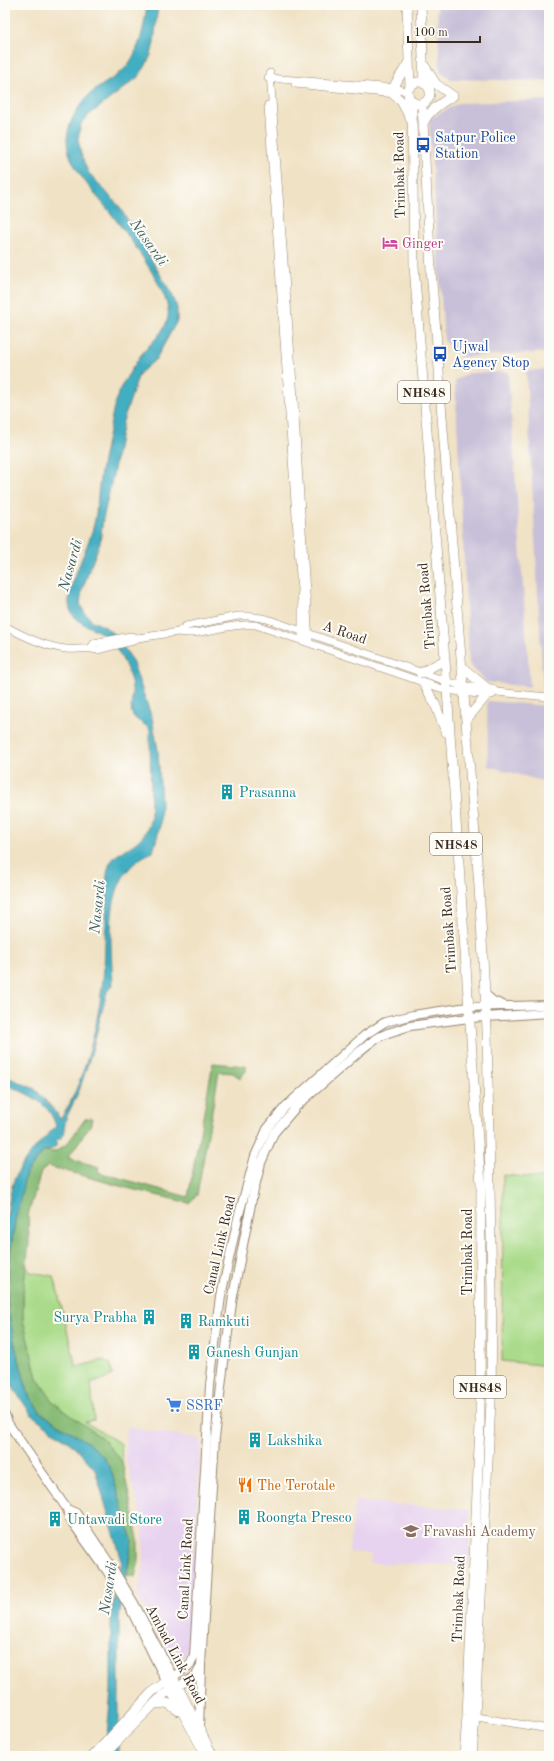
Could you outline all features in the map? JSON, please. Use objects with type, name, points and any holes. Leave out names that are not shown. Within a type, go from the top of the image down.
[{"type":"main road","points":[[407,5],[410,58],[408,96],[417,103],[427,100],[429,94],[428,89],[424,84],[421,5]]},
{"type":"main road","points":[[410,58],[404,73],[393,91],[401,101],[412,123]]},
{"type":"main road","points":[[423,126],[428,115],[444,101],[453,96],[436,84],[424,66]]},
{"type":"main road","points":[[409,90],[418,83],[424,84]]},
{"type":"main road","name":"Trimbak Road","points":[[417,103],[423,126],[431,270],[462,667]]},
{"type":"main road","name":"Trimbak Road","points":[[417,103],[412,123],[414,266],[445,660],[481,1185],[480,1425],[471,1716],[472,1756]]},
{"type":"main road","points":[[420,673],[445,660]]},
{"type":"main road","points":[[462,667],[490,692],[466,720]]},
{"type":"main road","name":"NH848","points":[[462,667],[466,720]]},
{"type":"main road","points":[[423,682],[435,704],[450,743]]},
{"type":"main road","name":"Trimbak Road","points":[[464,1756],[471,1716],[491,1401],[492,1293],[487,1029],[466,720]]},
{"type":"main road","points":[[485,994],[493,1001],[505,1006]]},
{"type":"main road","points":[[456,1009],[467,995]]},
{"type":"main road","points":[[486,1012],[505,1006],[549,1005]]},
{"type":"main road","name":"Canal Link Road","points":[[92,1756],[103,1752],[123,1728],[169,1679],[190,1665],[194,1656],[206,1436],[215,1341],[227,1265],[255,1156],[267,1129],[285,1107],[365,1035],[385,1022],[413,1015],[468,1007],[486,1012]]},
{"type":"main road","points":[[486,1012],[503,1015],[549,1013]]},
{"type":"main road","name":"Canal Link Road","points":[[123,1728],[154,1704],[163,1695],[196,1676],[202,1664],[214,1450],[224,1362],[253,1194],[261,1163],[274,1133],[297,1106],[375,1039],[410,1026],[469,1018],[486,1012]]},
{"type":"main road","points":[[487,1029],[503,1015]]},
{"type":"main road","points":[[457,1020],[466,1023],[470,1030]]},
{"type":"main road","points":[[5,1415],[7,1422],[67,1509]]},
{"type":"main road","name":"Ambad Link Road","points":[[67,1509],[76,1513],[112,1566],[134,1602],[169,1679]]},
{"type":"main road","name":"Ambad Link Road","points":[[67,1509],[70,1518],[132,1612],[174,1688],[199,1728],[213,1756]]},
{"type":"main road","points":[[199,1728],[202,1664]]},
{"type":"main road","name":"Ambad Link Road","points":[[174,1688],[183,1715],[206,1756]]},
{"type":"main road","points":[[154,1704],[164,1702],[183,1715]]},
{"type":"street","points":[[306,641],[270,80],[393,91],[409,90]]},
{"type":"street","name":"A Road","points":[[5,626],[52,646],[65,649],[94,647],[134,638],[178,632],[186,626],[244,615],[267,619],[420,673],[446,686],[464,690],[490,692]]},
{"type":"street","points":[[178,632],[188,634],[224,627],[247,624],[256,625],[423,682],[446,686]]},
{"type":"street","points":[[490,692],[549,697]]},
{"type":"street","points":[[471,1716],[549,1728]]},
{"type":"shaded area","points":[[437,5],[549,5],[549,81],[451,79],[440,72]]},
{"type":"shaded area","points":[[549,100],[549,352],[460,357],[444,340],[429,119],[459,103]]},
{"type":"shaded area","points":[[549,369],[549,687],[543,687],[526,371]]},
{"type":"shaded area","points":[[508,372],[530,687],[486,682],[469,664],[455,380],[469,373]]},
{"type":"shaded area","points":[[487,701],[549,706],[549,783],[488,766]]},
{"type":"shaded area","points":[[126,1427],[201,1439],[188,1650],[183,1659],[175,1661],[169,1654],[137,1595],[144,1563],[143,1522],[125,1457]]},
{"type":"shaded area","name":"Fravashi Academy","points":[[355,1501],[470,1510],[469,1565],[370,1563],[371,1554],[349,1552]]},
{"type":"green space","points":[[213,1063],[246,1066],[246,1071],[240,1078],[233,1073],[219,1072],[197,1195],[189,1203],[127,1188],[48,1166],[41,1172],[28,1215],[29,1243],[23,1293],[23,1320],[37,1378],[54,1403],[103,1439],[122,1462],[138,1539],[138,1564],[135,1577],[127,1575],[132,1541],[111,1470],[64,1428],[41,1413],[29,1396],[16,1350],[8,1311],[7,1288],[9,1258],[16,1216],[26,1173],[43,1152],[55,1152],[67,1144],[85,1119],[92,1118],[91,1124],[68,1158],[99,1167],[98,1172],[188,1197]]},
{"type":"green space","points":[[503,1175],[549,1179],[549,1366],[502,1361]]},
{"type":"green space","points":[[25,1263],[30,1272],[54,1276],[76,1367],[103,1360],[111,1364],[112,1375],[104,1380],[91,1382],[94,1420],[85,1422],[121,1444],[122,1462],[103,1439],[54,1403],[37,1378],[23,1320]]},
{"type":"water","points":[[147,5],[158,5],[154,42],[151,55],[145,67],[138,77],[89,115],[81,124],[78,139],[81,154],[88,172],[119,206],[173,296],[177,308],[177,321],[156,359],[139,374],[123,421],[103,519],[100,542],[82,590],[80,604],[92,621],[104,626],[116,636],[131,658],[152,718],[158,750],[161,803],[160,826],[153,852],[136,862],[125,875],[117,891],[111,928],[113,985],[108,989],[106,995],[92,1051],[79,1091],[66,1118],[63,1135],[60,1139],[57,1139],[56,1146],[43,1152],[26,1173],[16,1216],[9,1258],[7,1288],[8,1311],[16,1350],[29,1396],[41,1413],[87,1442],[103,1456],[111,1470],[132,1541],[119,1618],[119,1756],[105,1756],[111,1691],[111,1615],[122,1561],[95,1469],[75,1447],[32,1415],[9,1382],[5,1370],[5,1222],[11,1192],[16,1175],[26,1159],[37,1145],[56,1126],[53,1117],[43,1104],[29,1095],[5,1084],[5,1076],[35,1089],[56,1112],[60,1119],[68,1108],[86,1063],[98,1013],[104,967],[107,881],[109,866],[118,855],[143,836],[148,828],[151,817],[150,730],[133,716],[131,707],[132,688],[126,667],[110,640],[100,632],[78,620],[71,611],[69,604],[72,587],[94,523],[102,466],[119,392],[141,355],[163,328],[168,316],[168,309],[159,285],[142,256],[122,227],[75,167],[68,149],[67,141],[70,126],[76,111],[81,104],[92,92],[128,65],[133,57],[140,41]]},
{"type":"place","name":"Satpur Police Station","points":[[423,145]]},
{"type":"place","name":"Ginger","points":[[390,243]]},
{"type":"place","name":"Ujwal Agency Stop","points":[[440,354]]},
{"type":"place","name":"Prasanna","points":[[227,792]]},
{"type":"place","name":"Surya Prabha","points":[[149,1317]]},
{"type":"place","name":"Ramkuti","points":[[186,1321]]},
{"type":"place","name":"Ganesh Gunjan","points":[[194,1352]]},
{"type":"place","name":"SSRF","points":[[174,1405]]},
{"type":"place","name":"Lakshika","points":[[255,1440]]},
{"type":"place","name":"The Terotale","points":[[245,1485]]},
{"type":"place","name":"Roongta Presco","points":[[244,1517]]},
{"type":"place","name":"Untawadi Store","points":[[55,1519]]},
{"type":"place","name":"Fravashi Academy","points":[[411,1531]]},
{"type":"water label","name":"Nasardi","points":[[149,242]]},
{"type":"water label","name":"Nasardi","points":[[70,565]]},
{"type":"water label","name":"Nasardi","points":[[97,907]]},
{"type":"water label","name":"Nasardi","points":[[108,1588]]}]
